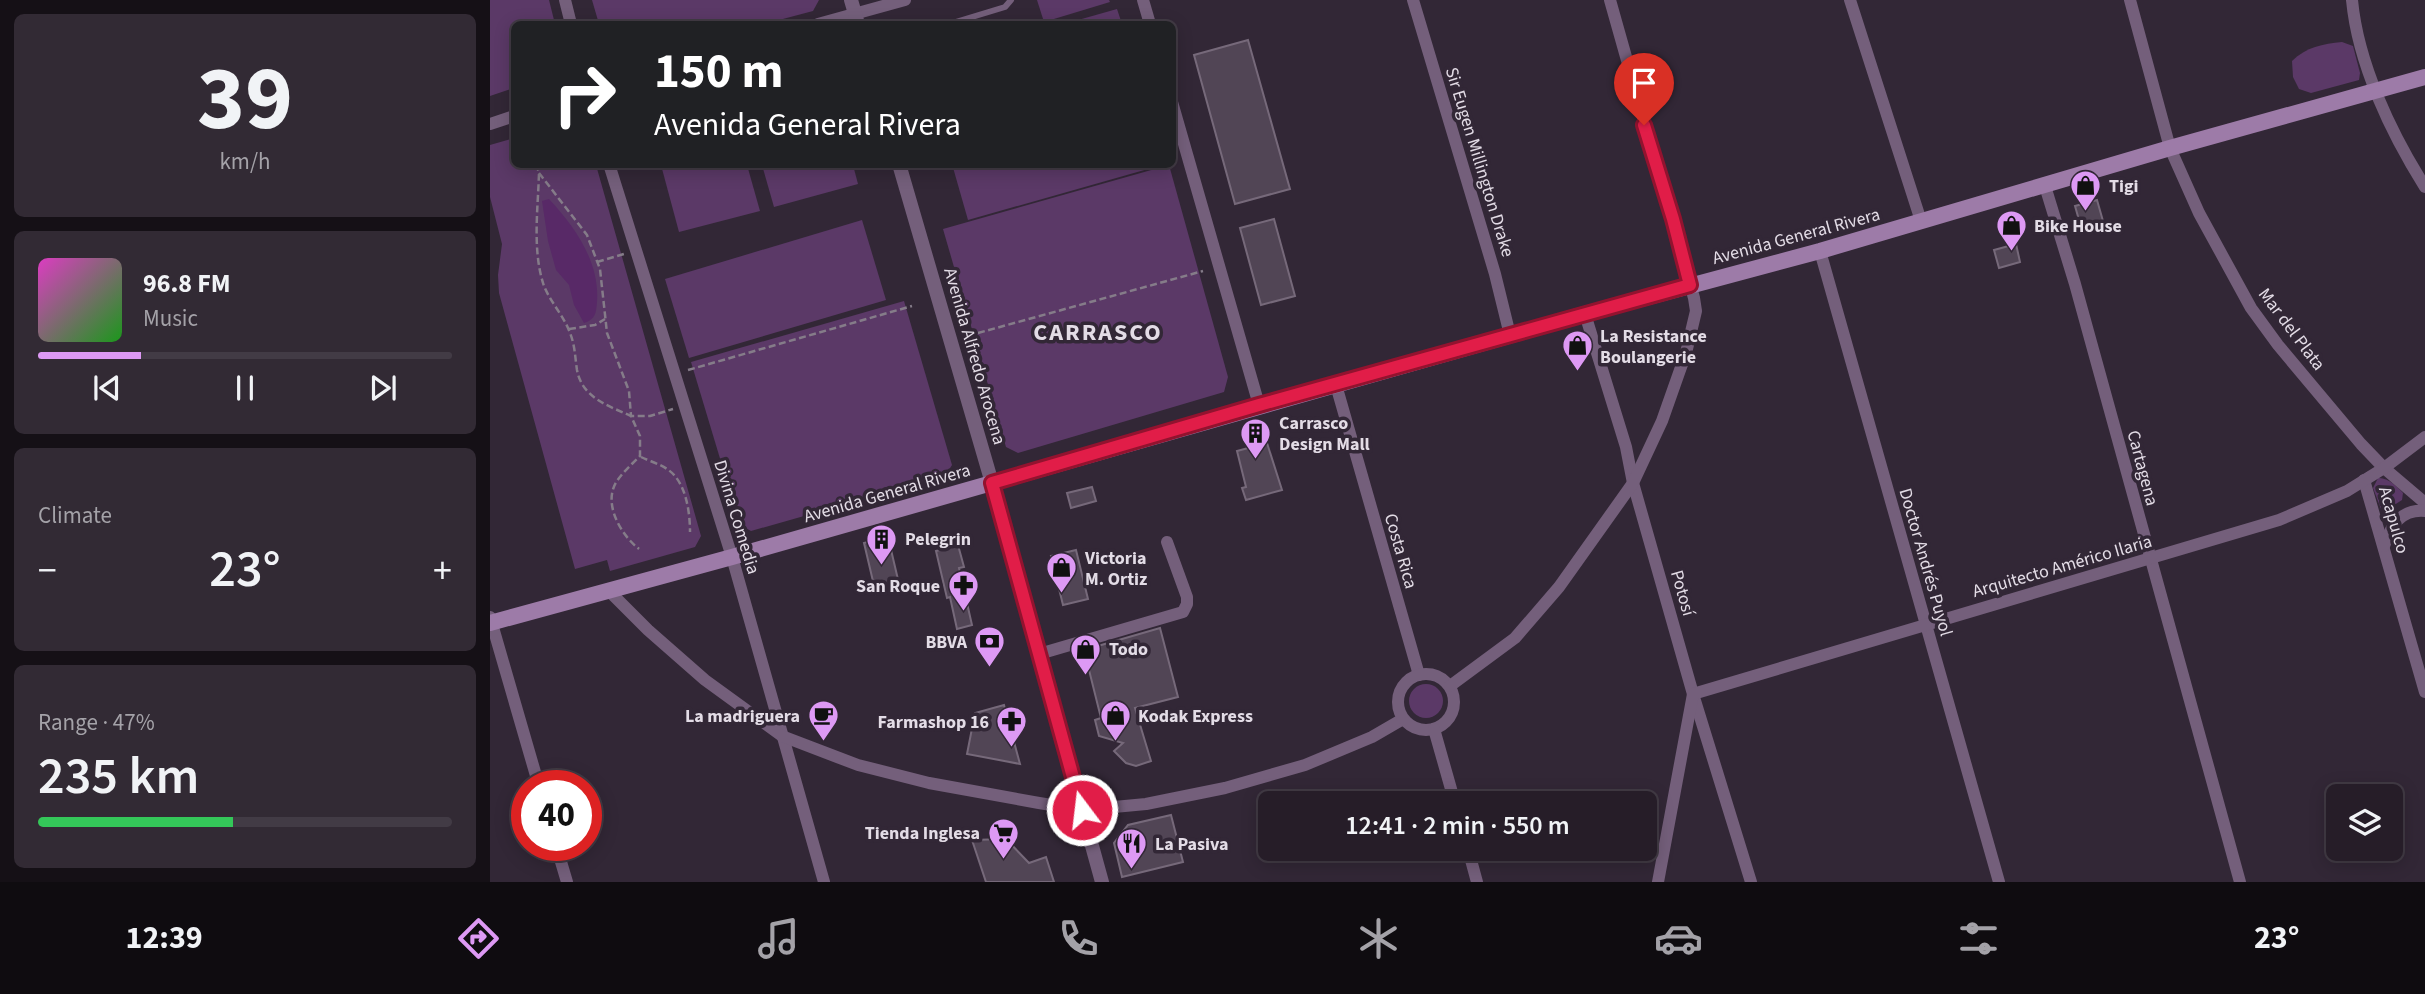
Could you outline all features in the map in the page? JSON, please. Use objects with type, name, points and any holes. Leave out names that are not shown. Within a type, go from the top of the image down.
[{"type":"main road","name":"Avenida General Rivera","points":[[491,621],[732,557],[1259,405],[1821,251],[2170,148],[2425,77]]},
{"type":"street","points":[[565,0],[570,21]]},
{"type":"street","points":[[828,21],[905,0]]},
{"type":"street","points":[[1143,0],[1149,21]]},
{"type":"street","name":"Sir Eugen Millington Drake","points":[[1413,0],[1495,274],[1510,335]]},
{"type":"street","points":[[1450,686],[1515,638],[1559,587],[1633,482],[1661,421],[1692,336],[1696,312],[1690,285],[1610,0]]},
{"type":"street","points":[[1850,0],[1921,221]]},
{"type":"street","name":"Mar del Plata","points":[[2130,0],[2170,148],[2199,213],[2252,308],[2286,355],[2384,468],[2425,503]]},
{"type":"street","points":[[2352,0],[2359,44],[2377,91],[2402,147],[2425,187]]},
{"type":"street","points":[[1176,116],[1259,405]]},
{"type":"street","points":[[490,124],[511,117]]},
{"type":"street","name":"Divina Comedia","points":[[610,168],[732,557],[824,882]]},
{"type":"street","name":"Avenida Alfredo Arocena","points":[[900,168],[992,483],[1102,882]]},
{"type":"street","name":"Cartagena","points":[[2045,186],[2075,284],[2240,882]]},
{"type":"street","name":"Doctor Andrés Puyol","points":[[1821,251],[1999,882]]},
{"type":"street","name":"Potosí","points":[[1585,314],[1626,447],[1633,482],[1693,694],[1751,882]]},
{"type":"street","name":"Costa Rica","points":[[1336,384],[1419,675]]},
{"type":"street","name":"Arquitecto Américo Ilaria","points":[[1693,694],[2280,520],[2347,491],[2384,468],[2425,437]]},
{"type":"street","name":"Acapulco","points":[[2364,480],[2425,692]]},
{"type":"street","points":[[2384,546],[2398,519],[2413,510],[2425,510]]},
{"type":"street","points":[[1039,654],[1182,612],[1187,604],[1187,597],[1167,542]]},
{"type":"street","points":[[609,591],[705,680],[782,736],[858,765],[929,783],[1082,810],[1146,804],[1225,789],[1305,765],[1372,737],[1403,719]]},
{"type":"street","points":[[491,621],[534,770]]},
{"type":"street","points":[[1419,675],[1436,675],[1450,686],[1455,698],[1453,712],[1446,723],[1434,729],[1420,730],[1403,719],[1398,696],[1405,683],[1419,675]]},
{"type":"street","points":[[1658,882],[1693,694]]},
{"type":"street","points":[[1434,729],[1452,791]]},
{"type":"street","points":[[561,861],[567,882]]},
{"type":"street","points":[[1471,861],[1477,882]]},
{"type":"lane","points":[[959,21],[1006,7],[1011,0]]},
{"type":"path","points":[[537,168],[538,254],[544,284],[555,310],[569,329],[574,343],[578,374],[586,387],[598,402],[632,416],[650,416],[685,406]]},
{"type":"path","points":[[539,173],[587,235],[597,262],[607,333],[629,391],[632,416],[640,436],[640,456],[617,480],[612,489],[611,501],[626,540],[639,549]]},
{"type":"path","points":[[597,262],[636,251]]},
{"type":"path","points":[[978,333],[1203,271]]},
{"type":"path","points":[[675,375],[912,306]]},
{"type":"path","points":[[569,329],[595,325],[606,318]]},
{"type":"path","points":[[640,456],[668,469],[682,489],[691,532]]},
{"type":"shaded area","points":[[490,0],[549,0],[554,21],[511,21],[511,89],[490,96]]},
{"type":"shaded area","points":[[592,0],[819,0],[813,11],[775,21],[598,21]]},
{"type":"shaded area","points":[[1037,0],[1110,2],[1047,21],[1044,21]]},
{"type":"shaded area","points":[[1117,9],[1121,21],[1075,21]]},
{"type":"shaded area","points":[[2342,42],[2353,46],[2360,73],[2359,80],[2311,93],[2299,89],[2293,77],[2292,61],[2315,47]]},
{"type":"shaded area","points":[[511,139],[511,168],[597,168],[701,536],[695,547],[610,571],[607,560],[575,569],[499,293],[502,244],[490,197],[490,145]]},
{"type":"shaded area","points":[[662,168],[748,168],[760,211],[679,232]]},
{"type":"shaded area","points":[[763,168],[854,168],[858,184],[774,207]]},
{"type":"shaded area","points":[[953,168],[1151,168],[968,220]]},
{"type":"shaded area","points":[[1158,168],[1170,168],[1228,377],[1224,392],[1018,453],[1006,447],[943,229]]},
{"type":"shaded area","points":[[549,199],[584,246],[594,273],[597,287],[596,312],[591,320],[584,323],[574,305],[569,285],[556,270],[542,201]]},
{"type":"shaded area","points":[[862,220],[886,300],[689,358],[665,279]]},
{"type":"shaded area","points":[[904,301],[952,465],[945,476],[751,531],[740,525],[691,362]]},
{"type":"shaded area","points":[[2378,478],[2388,480],[2403,493],[2402,500],[2388,509],[2381,509],[2373,488]]},
{"type":"shaded area","points":[[1426,684],[1438,689],[1443,701],[1438,713],[1426,718],[1414,713],[1409,701],[1414,689]]},
{"type":"building","points":[[1248,40],[1290,189],[1235,204],[1194,55]]},
{"type":"building","points":[[2097,200],[2103,221],[2081,227],[2075,206]]},
{"type":"building","points":[[1274,219],[1295,296],[1261,305],[1240,228]]},
{"type":"building","points":[[2016,244],[2020,262],[1999,268],[1994,250]]},
{"type":"building","points":[[1267,443],[1282,490],[1246,500],[1242,488],[1246,487],[1237,451]]},
{"type":"building","points":[[1092,487],[1096,501],[1071,508],[1067,493]]},
{"type":"building","name":"Pelegrin","points":[[888,537],[900,588],[876,594],[864,543]]},
{"type":"building","points":[[958,545],[964,567],[959,568],[972,625],[957,629],[936,551]]},
{"type":"building","points":[[1076,550],[1088,599],[1063,605],[1051,556]]},
{"type":"building","points":[[1160,628],[1178,697],[1135,708],[1151,761],[1136,766],[1126,763],[1114,751],[1123,743],[1099,736],[1095,720],[1101,718],[1084,650]]},
{"type":"building","points":[[1004,705],[1020,764],[967,754],[975,713]]},
{"type":"building","points":[[1171,815],[1183,862],[1122,877],[1114,843],[1128,825]]},
{"type":"building","name":"Tienda Inglesa","points":[[1006,839],[1029,863],[1046,857],[1054,882],[986,882],[972,840]]},
{"type":"place","name":"Tigi","points":[[2086,213]]},
{"type":"place","name":"Bike House","points":[[2011,253]]},
{"type":"place","name":"La Resistance Boulangerie","points":[[1577,373]]},
{"type":"place","name":"Carrasco Design Mall","points":[[1256,460]]},
{"type":"place","name":"Pelegrin","points":[[882,566]]},
{"type":"place","name":"Victoria M. Ortiz","points":[[1062,595]]},
{"type":"place","name":"San Roque","points":[[963,613]]},
{"type":"place","name":"BBVA","points":[[990,669]]},
{"type":"place","name":"Todo","points":[[1086,676]]},
{"type":"place","name":"La madriguera","points":[[823,743]]},
{"type":"place","name":"Kodak Express","points":[[1115,743]]},
{"type":"place","name":"Farmashop 16","points":[[1012,749]]},
{"type":"place","name":"Tienda Inglesa","points":[[1003,860]]},
{"type":"place","name":"La Pasiva","points":[[1132,871]]},
{"type":"district","name":"CARRASCO","points":[[1098,332]]},
{"type":"route","points":[[1082,810],[992,483],[1259,405],[1690,285],[1644,125]]}]
